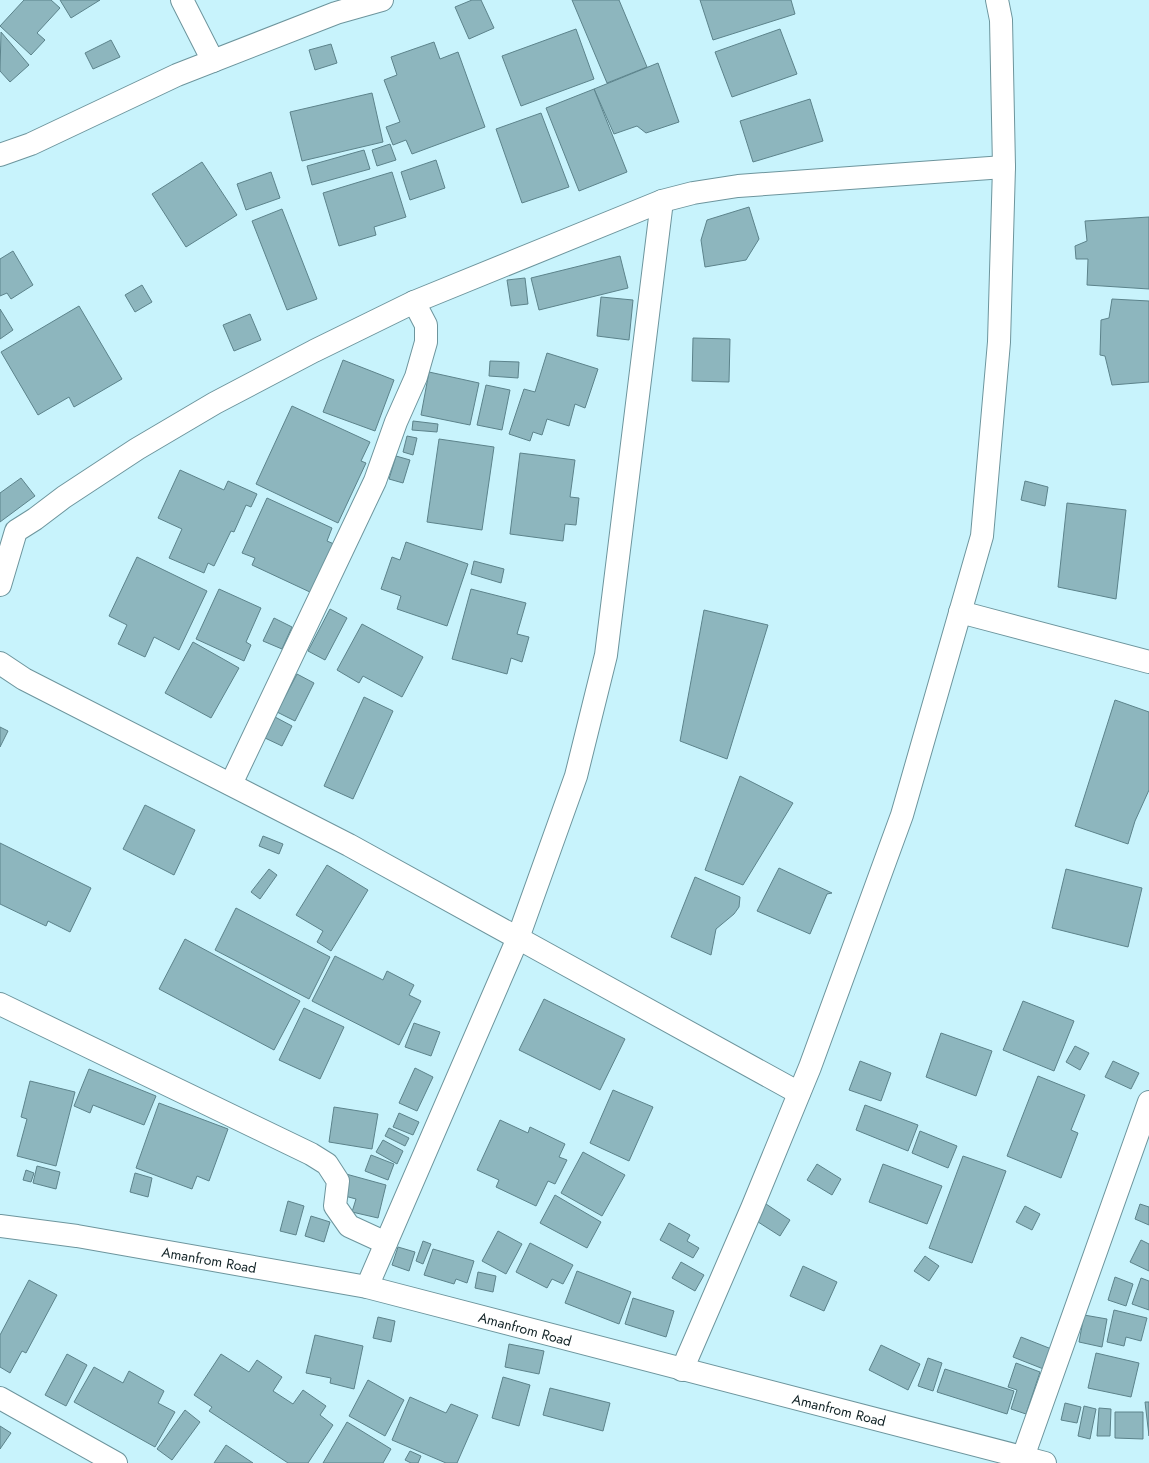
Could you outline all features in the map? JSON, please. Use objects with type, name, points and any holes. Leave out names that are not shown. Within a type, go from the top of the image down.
[{"type":"street","points":[[182,0],[213,61]]},
{"type":"street","points":[[0,155],[31,144],[176,75],[336,14],[382,0]]},
{"type":"street","points":[[682,1370],[752,1208],[799,1094],[902,815],[982,536],[999,342],[1004,167],[1000,20],[997,0]]},
{"type":"street","points":[[0,585],[16,531],[35,520],[64,497],[137,450],[215,403],[314,351],[414,302],[662,200],[693,193],[738,186],[1004,167]]},
{"type":"street","points":[[367,1287],[518,938],[576,776],[606,655],[662,200]]},
{"type":"street","points":[[231,784],[376,481],[396,422],[416,377],[426,342],[426,325],[414,302]]},
{"type":"street","points":[[960,612],[1149,662]]},
{"type":"street","points":[[0,663],[24,679],[349,845],[799,1094]]},
{"type":"street","points":[[0,1004],[311,1154],[327,1164],[338,1181],[335,1206],[349,1226],[386,1243]]},
{"type":"street","points":[[1023,1457],[1149,1102]]},
{"type":"street","name":"Amanfrom Road","points":[[0,1226],[77,1236],[367,1287],[1045,1463]]},
{"type":"street","points":[[0,1398],[116,1463]]},
{"type":"building","points":[[24,0],[51,0],[60,8],[37,33],[45,40],[31,55],[0,26]]},
{"type":"building","points":[[60,0],[100,0],[71,18]]},
{"type":"building","points":[[472,0],[481,0],[494,28],[469,39],[455,7]]},
{"type":"building","points":[[572,0],[619,0],[647,67],[607,83]]},
{"type":"building","points":[[700,0],[791,0],[795,14],[713,40]]},
{"type":"building","points":[[576,29],[594,79],[521,106],[502,56]]},
{"type":"building","points":[[780,29],[797,74],[732,97],[715,52]]},
{"type":"building","points":[[1,32],[29,65],[10,82],[0,71]]},
{"type":"building","points":[[111,40],[120,57],[93,69],[85,53]]},
{"type":"building","points":[[434,42],[440,59],[458,52],[485,127],[412,154],[406,140],[393,145],[386,127],[400,122],[384,80],[397,75],[391,57]]},
{"type":"building","points":[[331,44],[337,63],[315,70],[309,50]]},
{"type":"building","points":[[658,63],[679,122],[646,133],[637,126],[614,134],[594,89]]},
{"type":"building","points":[[594,89],[627,172],[579,191],[546,108]]},
{"type":"building","points":[[372,93],[383,142],[302,161],[290,112]]},
{"type":"building","points":[[810,99],[823,141],[753,162],[740,121]]},
{"type":"building","points":[[541,113],[569,187],[522,203],[496,129]]},
{"type":"building","points":[[390,144],[396,160],[377,166],[372,150]]},
{"type":"building","points":[[364,150],[370,169],[312,185],[307,166]]},
{"type":"building","points":[[436,160],[445,188],[410,200],[401,172]]},
{"type":"building","points":[[202,162],[237,215],[186,247],[152,194]]},
{"type":"building","points":[[271,172],[280,198],[246,210],[237,184]]},
{"type":"building","points":[[392,172],[406,217],[374,227],[376,235],[339,246],[323,193]]},
{"type":"building","points":[[749,207],[759,239],[746,260],[705,267],[701,240],[707,220]]},
{"type":"building","points":[[282,209],[317,299],[287,310],[252,221]]},
{"type":"building","points":[[1149,217],[1149,289],[1087,285],[1088,259],[1076,259],[1075,246],[1087,241],[1085,221]]},
{"type":"building","points":[[13,251],[33,285],[11,299],[7,293],[0,296],[0,259]]},
{"type":"building","points":[[620,256],[628,288],[539,310],[531,278]]},
{"type":"building","points":[[525,278],[528,304],[511,306],[507,280]]},
{"type":"building","points":[[142,285],[152,302],[135,312],[125,295]]},
{"type":"building","points":[[601,297],[633,300],[629,340],[597,336]]},
{"type":"building","points":[[1112,299],[1149,301],[1149,382],[1112,385],[1105,356],[1100,355],[1101,320],[1109,318]]},
{"type":"building","points":[[79,306],[122,379],[74,407],[69,397],[38,415],[1,352]]},
{"type":"building","points":[[0,309],[13,330],[0,339]]},
{"type":"building","points":[[250,314],[261,340],[234,351],[223,325]]},
{"type":"building","points":[[693,338],[730,339],[729,382],[692,381]]},
{"type":"building","points":[[547,353],[598,369],[585,408],[575,404],[569,426],[547,419],[542,435],[533,432],[530,441],[509,434],[524,389],[535,392]]},
{"type":"building","points":[[343,360],[394,380],[375,431],[323,412]]},
{"type":"building","points":[[490,361],[519,362],[518,378],[489,376]]},
{"type":"building","points":[[429,372],[479,383],[470,425],[421,415]]},
{"type":"building","points":[[486,385],[510,390],[502,430],[477,425]]},
{"type":"building","points":[[292,406],[370,442],[361,461],[366,463],[338,523],[256,484]]},
{"type":"building","points":[[413,421],[438,424],[437,432],[412,430]]},
{"type":"building","points":[[407,436],[417,438],[413,455],[403,452]]},
{"type":"building","points":[[439,439],[494,447],[482,530],[427,522]]},
{"type":"building","points":[[520,453],[575,460],[570,497],[579,498],[576,525],[565,524],[563,541],[510,534]]},
{"type":"building","points":[[396,456],[410,460],[403,483],[389,479]]},
{"type":"building","points":[[180,470],[224,490],[228,481],[257,494],[251,507],[246,505],[234,532],[231,531],[214,566],[208,563],[204,573],[169,558],[182,529],[158,518]]},
{"type":"building","points":[[21,478],[35,496],[0,522],[0,493]]},
{"type":"building","points":[[1025,481],[1048,487],[1045,506],[1021,500]]},
{"type":"building","points":[[267,498],[332,528],[327,541],[334,544],[312,593],[252,565],[255,558],[242,553]]},
{"type":"building","points":[[1067,503],[1126,510],[1116,599],[1058,587]]},
{"type":"building","points":[[406,542],[468,564],[447,626],[397,609],[401,596],[381,589],[392,557],[400,560]]},
{"type":"building","points":[[137,557],[207,591],[179,650],[154,637],[145,657],[118,644],[127,625],[109,616]]},
{"type":"building","points":[[474,561],[504,569],[501,583],[471,574]]},
{"type":"building","points":[[219,589],[261,608],[246,642],[251,645],[244,661],[196,639]]},
{"type":"building","points":[[471,589],[526,603],[517,634],[529,637],[522,662],[511,658],[507,674],[452,659]]},
{"type":"building","points":[[330,609],[347,618],[325,660],[308,651]]},
{"type":"building","points":[[704,610],[768,625],[727,759],[680,741]]},
{"type":"building","points":[[274,618],[292,627],[282,649],[263,641]]},
{"type":"building","points":[[362,624],[423,657],[402,697],[363,676],[359,683],[337,670]]},
{"type":"building","points":[[193,642],[239,668],[211,718],[165,693]]},
{"type":"building","points":[[297,674],[314,683],[295,721],[277,712]]},
{"type":"building","points":[[364,697],[393,711],[353,799],[324,786]]},
{"type":"building","points":[[1115,700],[1149,712],[1149,790],[1135,821],[1128,844],[1075,826]]},
{"type":"building","points":[[275,717],[292,726],[282,746],[265,738]]},
{"type":"building","points":[[0,727],[8,731],[0,747]]},
{"type":"building","points":[[740,776],[793,803],[743,885],[705,870]]},
{"type":"building","points":[[145,805],[195,830],[174,875],[123,849]]},
{"type":"building","points":[[263,836],[283,844],[279,854],[259,846]]},
{"type":"building","points":[[0,843],[91,888],[70,932],[48,921],[46,926],[0,904]]},
{"type":"building","points":[[327,865],[368,890],[331,951],[317,942],[323,931],[296,915]]},
{"type":"building","points":[[779,868],[832,893],[827,894],[810,934],[757,911]]},
{"type":"building","points":[[269,869],[277,875],[260,899],[251,892]]},
{"type":"building","points":[[1066,869],[1142,888],[1128,947],[1052,928]]},
{"type":"building","points":[[695,877],[740,897],[739,907],[734,914],[716,929],[711,955],[671,937]]},
{"type":"building","points":[[236,908],[330,957],[309,999],[215,950]]},
{"type":"building","points":[[185,939],[300,1001],[274,1050],[159,989]]},
{"type":"building","points":[[335,956],[383,980],[387,971],[414,985],[409,995],[421,1001],[399,1045],[312,1001]]},
{"type":"building","points":[[544,999],[625,1039],[600,1090],[519,1050]]},
{"type":"building","points":[[1023,1001],[1074,1021],[1054,1071],[1003,1050]]},
{"type":"building","points":[[304,1008],[344,1027],[320,1079],[279,1060]]},
{"type":"building","points":[[414,1023],[440,1032],[431,1056],[405,1047]]},
{"type":"building","points":[[941,1033],[992,1051],[976,1096],[926,1077]]},
{"type":"building","points":[[1075,1046],[1089,1053],[1080,1070],[1066,1062]]},
{"type":"building","points":[[860,1061],[891,1073],[881,1101],[849,1090]]},
{"type":"building","points":[[1113,1061],[1139,1073],[1131,1089],[1105,1077]]},
{"type":"building","points":[[415,1068],[433,1077],[417,1111],[399,1103]]},
{"type":"building","points":[[89,1069],[156,1096],[144,1125],[93,1105],[90,1113],[74,1106]]},
{"type":"building","points":[[1038,1076],[1085,1095],[1071,1130],[1078,1133],[1061,1178],[1007,1156]]},
{"type":"building","points":[[30,1081],[75,1092],[56,1166],[17,1156],[27,1119],[21,1117]]},
{"type":"building","points":[[613,1090],[653,1107],[629,1161],[590,1143]]},
{"type":"building","points":[[159,1103],[228,1129],[209,1181],[197,1176],[192,1189],[136,1168]]},
{"type":"building","points":[[865,1105],[918,1125],[908,1151],[856,1130]]},
{"type":"building","points":[[334,1107],[378,1114],[372,1149],[329,1142]]},
{"type":"building","points":[[399,1113],[419,1122],[413,1135],[393,1127]]},
{"type":"building","points":[[500,1120],[528,1133],[530,1127],[565,1144],[559,1157],[567,1160],[555,1184],[548,1181],[536,1206],[496,1187],[499,1180],[477,1170]]},
{"type":"building","points":[[389,1128],[409,1138],[405,1146],[385,1136]]},
{"type":"building","points":[[920,1131],[957,1146],[948,1168],[912,1153]]},
{"type":"building","points":[[383,1140],[403,1151],[397,1164],[376,1152]]},
{"type":"building","points":[[583,1152],[625,1175],[602,1216],[561,1193]]},
{"type":"building","points":[[371,1155],[394,1164],[388,1180],[365,1171]]},
{"type":"building","points":[[963,1156],[1006,1171],[972,1263],[929,1248]]},
{"type":"building","points":[[817,1164],[841,1179],[832,1195],[807,1180]]},
{"type":"building","points":[[883,1164],[942,1186],[927,1224],[869,1202]]},
{"type":"building","points":[[37,1166],[60,1172],[56,1189],[33,1183]]},
{"type":"building","points":[[26,1170],[34,1173],[31,1182],[23,1180]]},
{"type":"building","points":[[135,1173],[152,1178],[148,1197],[130,1192]]},
{"type":"building","points":[[346,1174],[386,1185],[378,1218],[352,1212],[356,1199],[341,1195]]},
{"type":"building","points":[[555,1195],[601,1222],[587,1248],[540,1223]]},
{"type":"building","points":[[288,1201],[304,1206],[296,1235],[280,1231]]},
{"type":"building","points":[[766,1204],[790,1220],[780,1236],[755,1220]]},
{"type":"building","points":[[1140,1204],[1149,1207],[1149,1225],[1135,1219]]},
{"type":"building","points":[[1025,1206],[1040,1214],[1032,1230],[1016,1222]]},
{"type":"building","points":[[311,1216],[330,1222],[324,1242],[305,1236]]},
{"type":"building","points":[[669,1223],[690,1235],[687,1241],[699,1248],[693,1258],[660,1240]]},
{"type":"building","points":[[498,1231],[522,1244],[506,1274],[482,1261]]},
{"type":"building","points":[[1141,1240],[1149,1244],[1149,1271],[1130,1262]]},
{"type":"building","points":[[423,1241],[431,1244],[423,1264],[416,1261]]},
{"type":"building","points":[[530,1243],[573,1265],[563,1284],[552,1279],[547,1288],[516,1272]]},
{"type":"building","points":[[398,1247],[415,1252],[409,1271],[392,1265]]},
{"type":"building","points":[[433,1249],[474,1261],[467,1283],[456,1279],[454,1284],[424,1275]]},
{"type":"building","points":[[925,1256],[939,1266],[929,1281],[914,1271]]},
{"type":"building","points":[[681,1262],[704,1275],[695,1291],[672,1278]]},
{"type":"building","points":[[803,1266],[837,1282],[824,1311],[790,1296]]},
{"type":"building","points":[[577,1271],[631,1292],[619,1324],[565,1303]]},
{"type":"building","points":[[478,1272],[496,1276],[493,1292],[475,1288]]},
{"type":"building","points":[[1115,1277],[1133,1284],[1126,1306],[1108,1300]]},
{"type":"building","points":[[1141,1278],[1149,1281],[1149,1310],[1132,1304]]},
{"type":"building","points":[[29,1280],[57,1295],[26,1353],[22,1351],[10,1373],[0,1367],[0,1335]]},
{"type":"building","points":[[633,1298],[674,1311],[666,1337],[625,1324]]},
{"type":"building","points":[[1114,1310],[1147,1318],[1141,1341],[1126,1337],[1124,1346],[1107,1342]]},
{"type":"building","points":[[1084,1315],[1107,1319],[1102,1347],[1079,1342]]},
{"type":"building","points":[[378,1317],[395,1321],[391,1342],[373,1338]]},
{"type":"building","points":[[315,1335],[363,1346],[354,1389],[330,1383],[331,1378],[306,1373]]},
{"type":"building","points":[[1021,1337],[1054,1350],[1046,1370],[1013,1357]]},
{"type":"building","points":[[509,1344],[544,1351],[539,1374],[505,1367]]},
{"type":"building","points":[[881,1345],[920,1364],[908,1390],[869,1370]]},
{"type":"building","points":[[1096,1353],[1139,1363],[1131,1397],[1088,1388]]},
{"type":"building","points":[[67,1354],[87,1365],[66,1406],[45,1395]]},
{"type":"building","points":[[221,1354],[249,1372],[257,1360],[282,1377],[273,1391],[293,1404],[303,1390],[326,1406],[320,1415],[333,1425],[308,1463],[288,1463],[209,1411],[212,1407],[194,1395]]},
{"type":"building","points":[[928,1358],[942,1363],[933,1391],[918,1386]]},
{"type":"building","points":[[1016,1363],[1040,1372],[1026,1414],[1011,1409],[1017,1390],[1008,1387]]},
{"type":"building","points":[[94,1367],[123,1383],[129,1371],[164,1391],[158,1403],[175,1412],[155,1447],[74,1402]]},
{"type":"building","points":[[945,1369],[1014,1391],[1007,1414],[937,1392]]},
{"type":"building","points":[[503,1377],[530,1385],[519,1426],[492,1418]]},
{"type":"building","points":[[368,1380],[404,1400],[385,1436],[349,1416]]},
{"type":"building","points":[[550,1388],[610,1403],[603,1431],[543,1415]]},
{"type":"building","points":[[410,1397],[446,1413],[451,1404],[478,1415],[457,1463],[446,1463],[392,1440]]},
{"type":"building","points":[[1145,1402],[1149,1402],[1149,1436]]},
{"type":"building","points":[[1065,1403],[1081,1407],[1077,1423],[1061,1420]]},
{"type":"building","points":[[1084,1406],[1096,1409],[1090,1439],[1078,1436]]},
{"type":"building","points":[[1099,1408],[1111,1409],[1110,1436],[1097,1436]]},
{"type":"building","points":[[185,1410],[200,1422],[172,1460],[157,1449]]},
{"type":"building","points":[[1115,1412],[1143,1412],[1143,1439],[1115,1438]]},
{"type":"building","points":[[347,1422],[391,1449],[383,1463],[323,1463]]},
{"type":"building","points":[[0,1426],[11,1433],[0,1449]]},
{"type":"building","points":[[226,1445],[253,1463],[214,1463]]},
{"type":"building","points":[[410,1451],[421,1456],[418,1463],[411,1463],[405,1460]]}]
